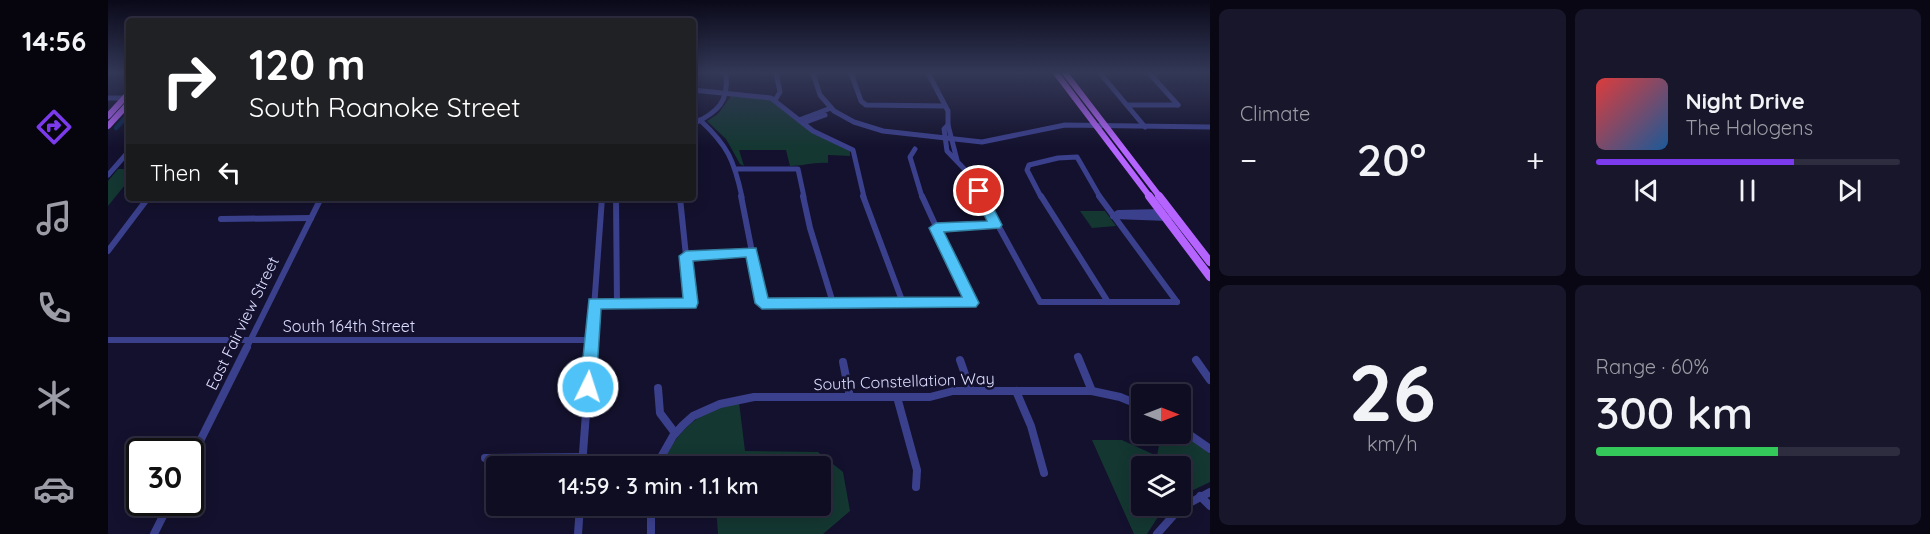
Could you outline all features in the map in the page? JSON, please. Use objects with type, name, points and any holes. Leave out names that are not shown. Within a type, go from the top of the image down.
[{"type":"main road","points":[[1073,98],[1093,127],[1210,277]]},
{"type":"main road","points":[[1084,98],[1210,261]]},
{"type":"main road","points":[[108,116],[126,99]]},
{"type":"main road","points":[[108,126],[126,100]]},
{"type":"street","points":[[696,122],[719,110],[725,98]]},
{"type":"street","points":[[761,98],[775,100],[827,139],[853,150],[866,208],[903,303]]},
{"type":"street","points":[[823,98],[833,110],[854,123],[875,130],[947,140],[997,141],[1063,127],[1210,127]]},
{"type":"street","points":[[860,98],[866,105],[945,106]]},
{"type":"street","points":[[941,98],[949,115],[948,125],[944,127],[947,140],[957,160],[973,178],[996,225],[1040,302],[1108,302],[1177,302],[1113,216],[1077,157],[1055,158],[1027,167],[1046,206],[1108,302]]},
{"type":"street","points":[[1121,98],[1145,127]]},
{"type":"street","points":[[1127,105],[1178,105],[1172,98]]},
{"type":"street","points":[[801,121],[833,110]]},
{"type":"street","points":[[700,120],[725,144],[737,169],[762,303],[971,303],[936,228],[910,157],[915,149]]},
{"type":"street","points":[[108,175],[126,154]]},
{"type":"street","points":[[737,169],[798,169],[807,217],[833,303]]},
{"type":"street","points":[[108,251],[146,201]]},
{"type":"street","name":"East Fairview Street","points":[[202,438],[320,201]]},
{"type":"street","points":[[583,456],[602,201]]},
{"type":"street","points":[[616,201],[616,304]]},
{"type":"street","points":[[594,303],[691,303],[680,201]]},
{"type":"street","points":[[1113,216],[1174,215]]},
{"type":"street","points":[[222,219],[311,219]]},
{"type":"street","points":[[936,228],[996,225]]},
{"type":"street","points":[[686,256],[751,251]]},
{"type":"street","name":"South 164th Street","points":[[108,340],[591,340]]},
{"type":"street","points":[[1078,357],[1092,391]]},
{"type":"street","points":[[960,360],[971,391]]},
{"type":"street","points":[[1196,360],[1210,380]]},
{"type":"street","points":[[843,362],[850,398]]},
{"type":"street","points":[[658,388],[660,413],[675,433]]},
{"type":"street","name":"South Constellation Way","points":[[662,456],[683,422],[705,407],[728,400],[930,397],[953,391],[1092,391],[1131,402]]},
{"type":"street","points":[[1016,391],[1031,426],[1044,473]]},
{"type":"street","points":[[897,398],[917,470],[916,487]]},
{"type":"street","points":[[1191,436],[1210,449]]},
{"type":"street","points":[[1157,534],[1169,515],[1210,492]]},
{"type":"street","points":[[1200,496],[1210,506]]},
{"type":"street","points":[[154,534],[163,516]]},
{"type":"street","points":[[578,534],[579,516]]},
{"type":"street","points":[[651,516],[651,534]]},
{"type":"green space","points":[[730,98],[773,99],[797,121],[850,151],[850,156],[828,155],[828,163],[790,166],[786,150],[739,150],[744,166],[740,164],[726,139],[707,121],[718,114]]},
{"type":"green space","points":[[118,169],[126,169],[126,184],[108,206],[108,181]]},
{"type":"green space","points":[[1080,211],[1105,211],[1116,226],[1092,228]]},
{"type":"green space","points":[[739,402],[745,451],[818,452],[823,456],[666,456],[675,441],[692,422],[726,405]]},
{"type":"green space","points":[[1191,438],[1210,454],[1210,482],[1191,491],[1191,456],[1157,456],[1159,444],[1191,444]]},
{"type":"green space","points":[[1092,440],[1122,440],[1157,456],[1131,456],[1131,516],[1159,516],[1147,534],[1134,534]]},
{"type":"green space","points":[[831,462],[843,472],[850,511],[823,534],[718,534],[717,516],[831,516]]},
{"type":"waterway","points":[[116,128],[126,117]]},
{"type":"route","points":[[588,387],[594,303],[691,303],[686,256],[751,251],[762,303],[971,303],[958,270],[936,228],[996,225],[979,191]]}]
